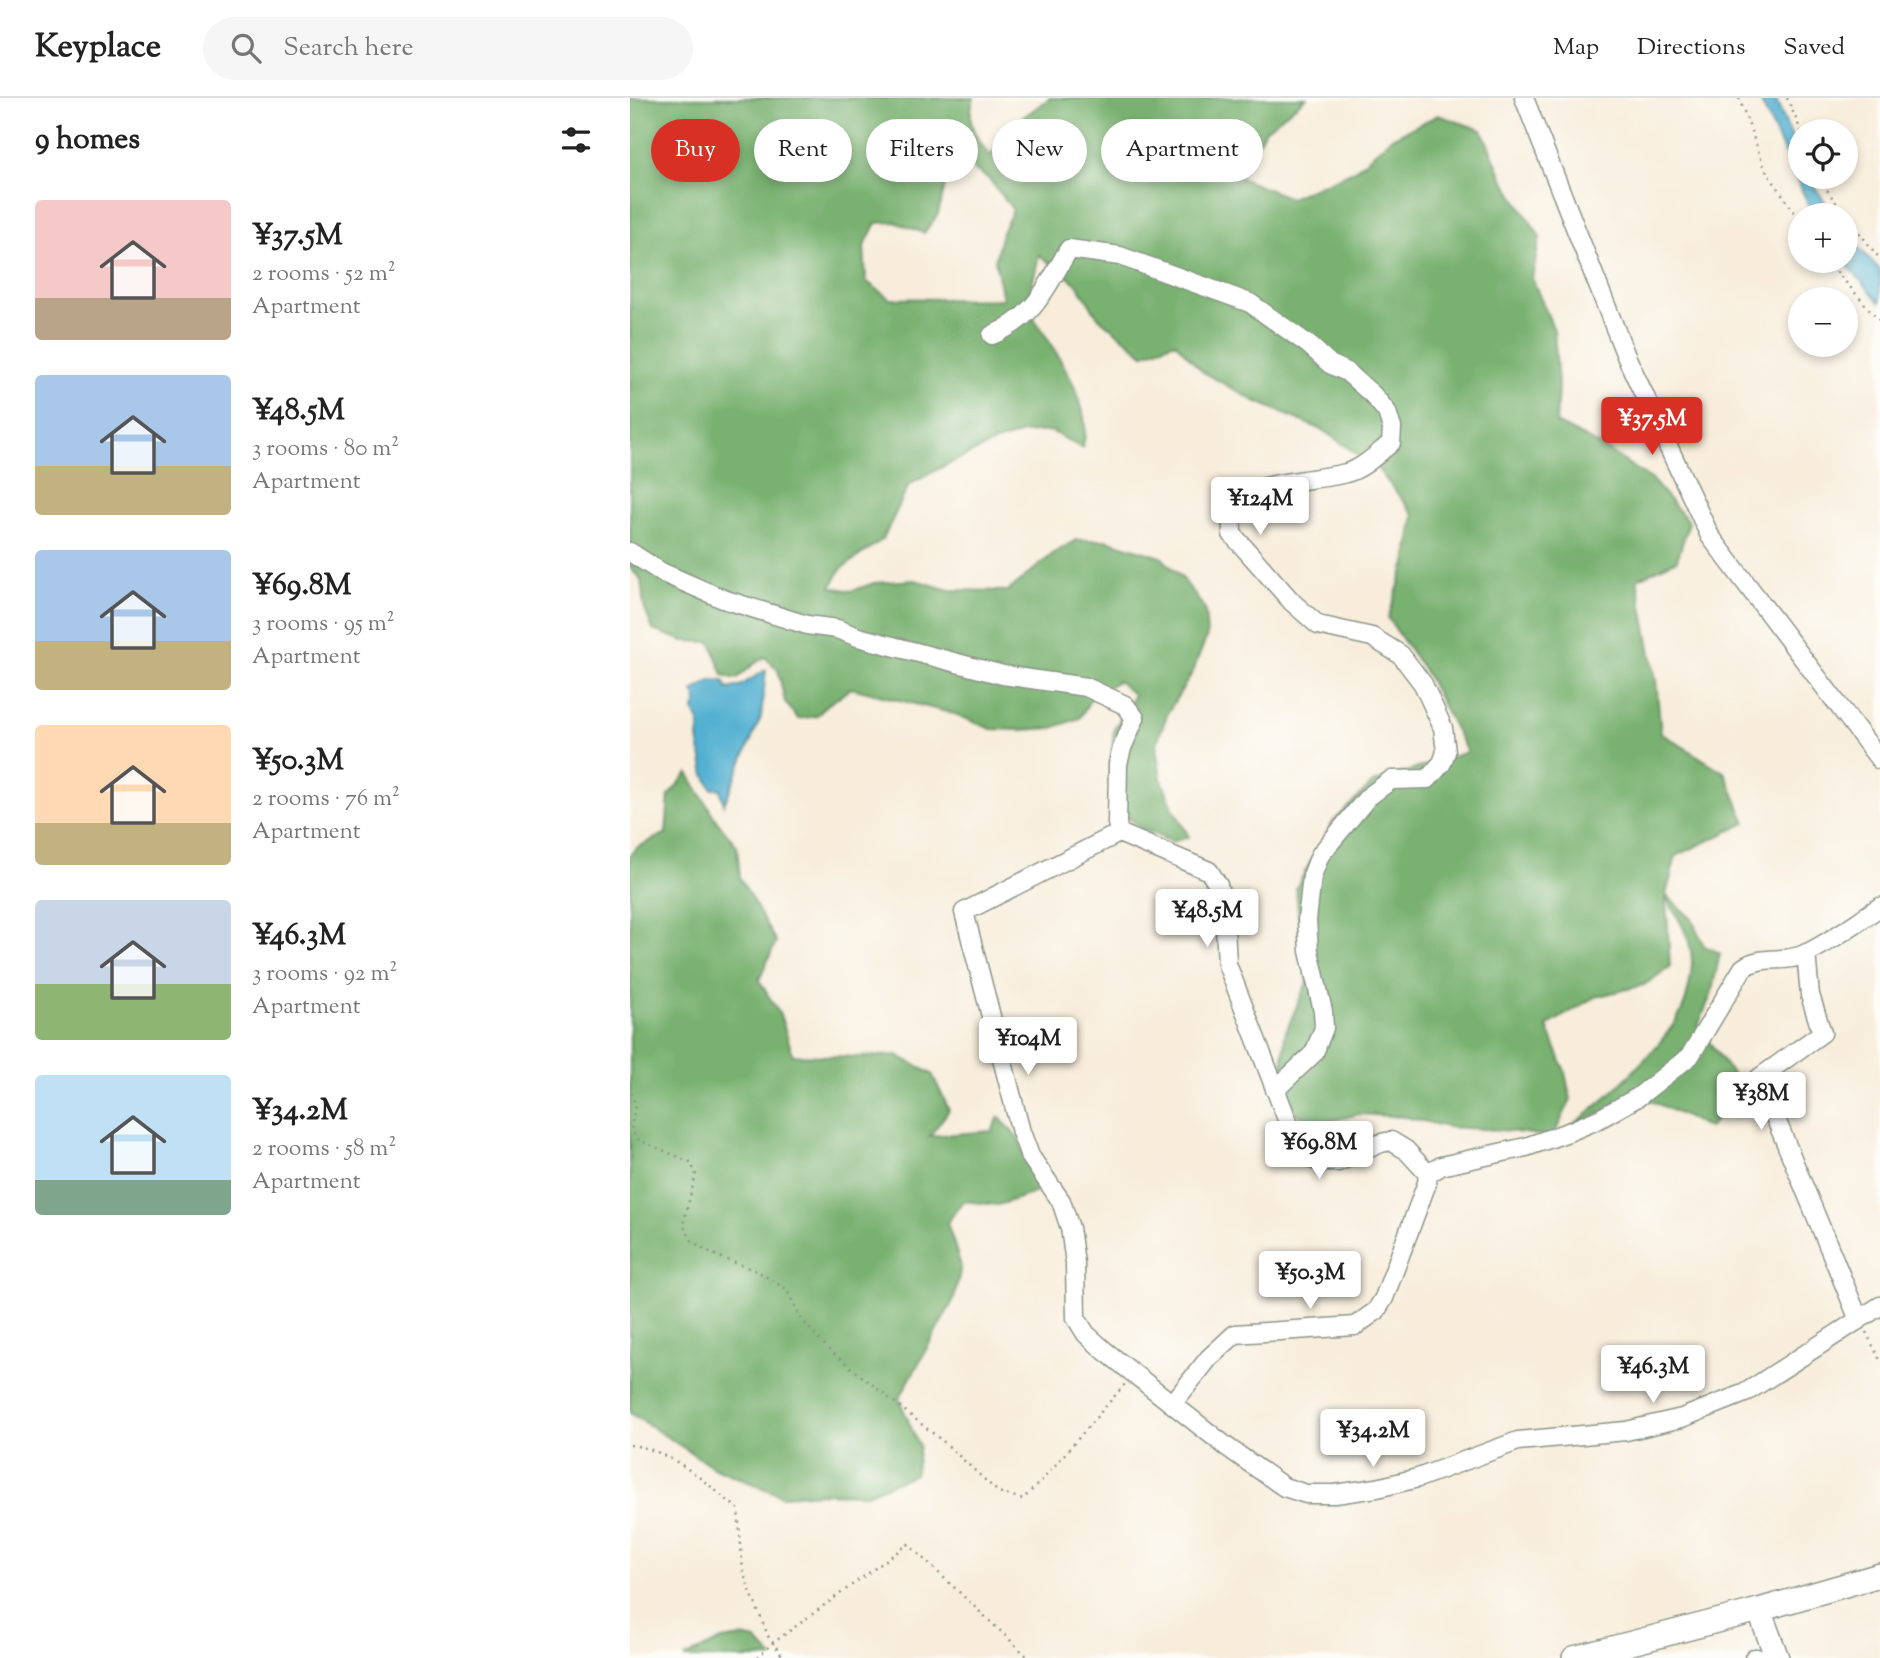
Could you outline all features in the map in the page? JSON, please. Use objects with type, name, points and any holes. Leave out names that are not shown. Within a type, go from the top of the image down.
[{"type":"main road","points":[[1574,1658],[1759,1610],[1880,1575]]},
{"type":"main road","points":[[1759,1610],[1777,1658]]},
{"type":"street","points":[[1524,98],[1626,356],[1710,536],[1880,760]]},
{"type":"street","points":[[992,335],[1010,328],[1033,310],[1069,249],[1120,256],[1250,303],[1309,345],[1330,364],[1346,372],[1387,412],[1392,428],[1391,443],[1363,466],[1348,473],[1251,490],[1236,502],[1232,515],[1232,534],[1292,602],[1318,625],[1372,637],[1401,655],[1423,684],[1443,728],[1446,752],[1442,763],[1428,779],[1391,780],[1368,797],[1320,855],[1312,876],[1307,920],[1309,951],[1323,1011],[1324,1028],[1314,1054],[1275,1090]]},
{"type":"street","points":[[630,552],[662,572],[723,599],[807,625],[837,629],[858,637],[1003,675],[1086,687],[1125,705],[1135,718],[1118,764],[1119,833]]},
{"type":"street","points":[[1173,1403],[1209,1358],[1235,1335],[1355,1326],[1376,1311],[1384,1298],[1428,1174],[1406,1150],[1391,1141],[1338,1162],[1321,1162],[1312,1158],[1293,1135],[1227,964],[1224,907],[1218,885],[1209,871],[1119,833],[964,912],[1021,1132],[1030,1156],[1061,1201],[1070,1228],[1075,1263],[1076,1318],[1096,1343],[1134,1374],[1227,1447],[1284,1487],[1306,1494],[1335,1494],[1377,1488],[1418,1478],[1518,1441],[1626,1431],[1682,1418],[1745,1393],[1880,1306]]},
{"type":"street","points":[[1428,1174],[1441,1166],[1526,1147],[1571,1132],[1638,1097],[1690,1056],[1742,968],[1753,960],[1792,959],[1806,953],[1880,907]]},
{"type":"street","points":[[1806,953],[1810,995],[1822,1033],[1759,1078],[1859,1320]]},
{"type":"path","points":[[1739,98],[1765,169],[1788,203]]},
{"type":"path","points":[[1787,98],[1796,119]]},
{"type":"path","points":[[1858,231],[1880,259]]},
{"type":"path","points":[[1838,273],[1880,321]]},
{"type":"path","points":[[630,1086],[635,1105],[631,1130],[639,1140],[690,1162],[696,1173],[683,1225],[693,1242],[716,1256],[757,1271],[786,1289],[802,1320],[828,1349],[945,1443],[998,1492],[1023,1499],[1045,1478],[1134,1374]]},
{"type":"path","points":[[1859,1320],[1880,1360]]},
{"type":"path","points":[[630,1445],[640,1446],[675,1460],[738,1509],[743,1572],[768,1636],[784,1658]]},
{"type":"path","points":[[757,1658],[773,1643],[908,1544],[1029,1658]]},
{"type":"green space","points":[[630,98],[974,98],[971,119],[866,119],[866,182],[946,182],[938,214],[924,233],[895,222],[876,223],[864,246],[866,281],[890,299],[1003,299],[995,260],[1002,232],[1013,210],[989,179],[978,172],[978,138],[990,156],[992,154],[992,182],[1087,182],[1087,119],[1020,119],[1050,98],[1306,98],[1263,133],[1263,119],[1101,119],[1101,182],[1250,182],[1290,198],[1354,171],[1391,138],[1438,115],[1482,130],[1502,177],[1540,237],[1532,278],[1554,330],[1558,384],[1556,423],[1603,447],[1651,479],[1689,522],[1677,560],[1637,579],[1656,681],[1661,733],[1725,773],[1746,823],[1676,856],[1666,895],[1692,919],[1704,946],[1720,953],[1711,995],[1698,1026],[1733,1075],[1729,1105],[1709,1128],[1650,1100],[1634,1098],[1571,1126],[1615,1089],[1645,1058],[1671,1028],[1683,1009],[1692,967],[1691,952],[1683,928],[1666,897],[1670,967],[1644,985],[1595,997],[1547,1026],[1564,1069],[1571,1099],[1553,1137],[1447,1127],[1406,1117],[1359,1114],[1314,1125],[1280,1104],[1285,1034],[1308,980],[1301,946],[1296,888],[1333,822],[1373,783],[1467,752],[1427,675],[1388,618],[1406,563],[1414,515],[1377,468],[1324,431],[1253,400],[1203,372],[1175,342],[1144,354],[1098,317],[1077,284],[1039,255],[1027,307],[1069,375],[1077,394],[1085,431],[1082,448],[1051,431],[1022,433],[993,443],[909,485],[883,539],[841,569],[831,587],[852,591],[874,583],[915,580],[949,590],[1008,591],[1054,553],[1076,540],[1106,540],[1161,557],[1183,579],[1205,609],[1207,636],[1192,673],[1168,712],[1156,745],[1161,778],[1189,837],[1171,842],[1142,829],[1114,806],[1109,780],[1114,729],[1134,695],[1118,681],[1092,696],[1080,718],[1052,728],[991,729],[955,714],[851,688],[817,716],[798,719],[785,702],[778,670],[765,657],[736,679],[723,675],[711,642],[684,641],[653,630],[644,607],[641,579],[630,568]]},
{"type":"green space","points":[[688,773],[716,820],[737,846],[740,878],[776,942],[759,980],[780,1015],[793,1055],[897,1055],[932,1074],[949,1110],[930,1136],[992,1131],[999,1117],[1019,1139],[1037,1192],[998,1205],[963,1201],[947,1223],[961,1266],[954,1299],[899,1399],[919,1446],[915,1474],[866,1494],[782,1496],[715,1468],[630,1413],[630,855],[636,848],[666,833],[669,795]]},
{"type":"green space","points":[[741,1637],[756,1640],[773,1658],[684,1658],[722,1640]]},
{"type":"water","points":[[1759,98],[1775,98],[1788,128],[1788,160]]},
{"type":"water","points":[[1801,189],[1816,189],[1826,203],[1808,203]]},
{"type":"water","points":[[1858,247],[1880,270],[1880,303],[1854,273],[1858,273]]},
{"type":"water","points":[[766,670],[761,717],[724,804],[720,788],[712,789],[705,775],[698,738],[700,725],[694,710],[697,700],[693,691],[712,680],[724,681],[727,689],[740,686]]}]
